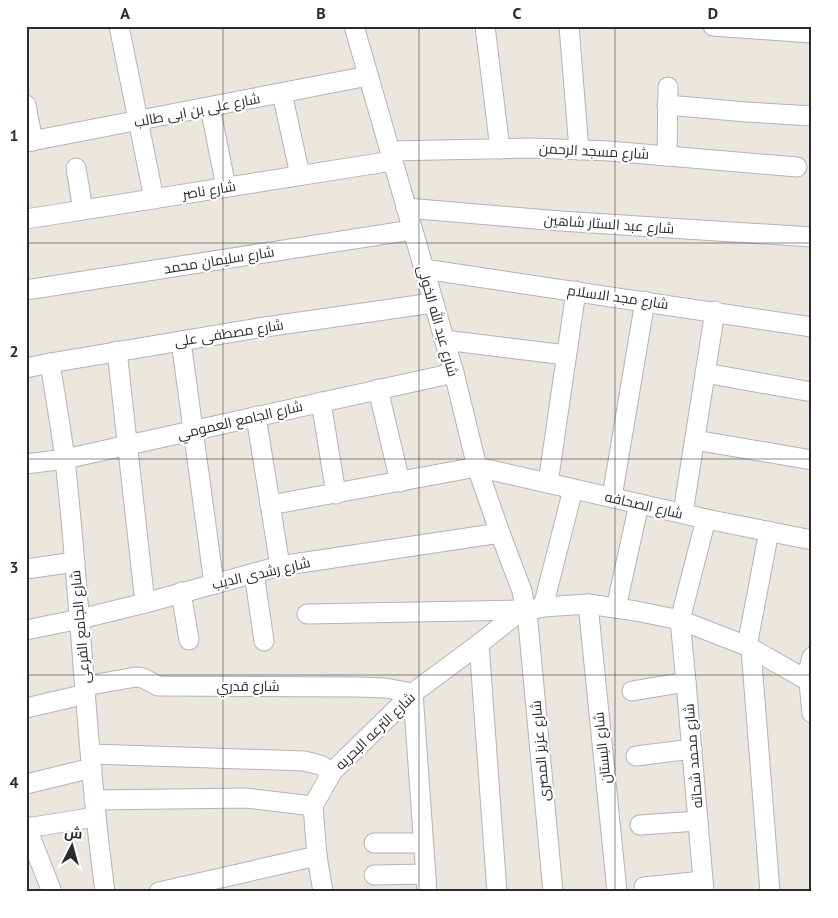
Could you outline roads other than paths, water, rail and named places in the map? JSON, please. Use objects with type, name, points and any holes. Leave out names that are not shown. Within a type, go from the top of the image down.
[{"type":"street","points":[[119,26],[154,199]]},
{"type":"street","name":"شارع عبد الله الخولى","points":[[354,26],[454,373],[477,467],[522,591],[527,610]]},
{"type":"street","points":[[485,26],[500,149]]},
{"type":"street","points":[[569,26],[579,150]]},
{"type":"street","points":[[713,26],[812,33]]},
{"type":"street","name":"شارع على بن ابى طالب","points":[[30,142],[368,76]]},
{"type":"street","points":[[282,93],[300,175]]},
{"type":"street","points":[[667,156],[667,96],[746,112],[812,116]]},
{"type":"street","points":[[26,105],[30,142]]},
{"type":"street","points":[[210,108],[226,187]]},
{"type":"street","name":"شارع مسجد الرحمن","points":[[391,156],[532,148],[667,156],[797,167]]},
{"type":"street","name":"شارع ناصر","points":[[26,219],[300,175],[391,156]]},
{"type":"street","points":[[76,168],[82,210]]},
{"type":"street","name":"شارع عبد الستار شاهين","points":[[406,208],[560,221],[812,237]]},
{"type":"street","name":"شارع سليمان محمد","points":[[26,290],[412,230]]},
{"type":"street","name":"شارع مجد الاسلام","points":[[424,269],[812,326]]},
{"type":"street","points":[[548,483],[576,291]]},
{"type":"street","points":[[612,498],[645,301]]},
{"type":"street","name":"شارع مصطفى على","points":[[26,368],[117,351],[433,303]]},
{"type":"street","points":[[683,514],[715,311]]},
{"type":"street","points":[[444,340],[566,355]]},
{"type":"street","points":[[181,341],[214,584]]},
{"type":"street","points":[[117,351],[145,603]]},
{"type":"street","name":"شارع الجامع الفرعى","points":[[50,362],[65,459],[86,689],[94,808],[105,892]]},
{"type":"street","name":"شارع الجامع العمومي","points":[[26,464],[65,459],[454,373]]},
{"type":"street","points":[[705,373],[812,392]]},
{"type":"street","points":[[378,389],[400,482]]},
{"type":"street","points":[[320,402],[336,494]]},
{"type":"street","points":[[256,416],[280,566]]},
{"type":"street","points":[[695,440],[812,460]]},
{"type":"street","points":[[270,505],[477,467]]},
{"type":"street","name":"شارع الصحافه","points":[[477,467],[683,514],[812,540]]},
{"type":"street","points":[[527,610],[573,489]]},
{"type":"street","points":[[616,608],[639,504]]},
{"type":"street","name":"شارع محمد شحاته","points":[[704,887],[680,620],[706,519]]},
{"type":"street","points":[[769,531],[749,648],[770,892]]},
{"type":"street","name":"شارع رشدى الديب","points":[[26,630],[145,603],[280,566],[500,533]]},
{"type":"street","points":[[26,569],[74,562]]},
{"type":"street","points":[[254,573],[264,641]]},
{"type":"street","points":[[181,592],[189,640]]},
{"type":"street","points":[[307,614],[527,610],[588,604],[680,620],[749,648],[809,682]]},
{"type":"street","name":"شارع البستان","points":[[588,604],[616,892]]},
{"type":"street","name":"شارع الترعه البحريه","points":[[313,806],[332,772],[413,693],[527,610]]},
{"type":"street","name":"شارع عزيز المصرى","points":[[527,610],[554,892]]},
{"type":"street","points":[[479,644],[497,892]]},
{"type":"street","points":[[812,657],[809,682],[812,713]]},
{"type":"street","name":"شارع قدري","points":[[26,708],[86,689],[136,677],[164,686],[357,687],[385,688],[413,693]]},
{"type":"street","points":[[632,691],[686,682]]},
{"type":"street","points":[[374,875],[426,883],[413,693]]},
{"type":"street","points":[[636,756],[692,749]]},
{"type":"street","points":[[26,784],[91,761],[304,761],[320,765],[332,772]]},
{"type":"street","points":[[52,892],[31,852],[27,827],[94,808],[246,798],[313,806],[317,856],[323,892]]},
{"type":"street","points":[[640,825],[698,820]]},
{"type":"street","points":[[374,843],[423,843]]},
{"type":"street","points":[[160,892],[204,887],[317,856]]},
{"type":"street","points":[[644,887],[704,887]]}]
